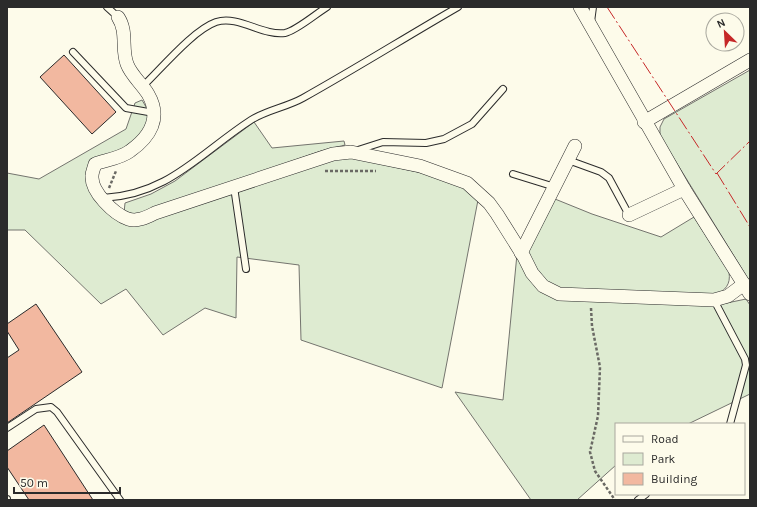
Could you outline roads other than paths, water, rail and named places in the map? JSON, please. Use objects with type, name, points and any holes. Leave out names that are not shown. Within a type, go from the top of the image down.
[{"type":"street","points":[[118,17],[124,26],[127,65],[149,95],[154,112],[154,126],[143,140],[129,152],[95,164],[92,176],[94,187],[106,198],[115,212],[129,219],[142,219],[155,213],[333,154],[351,152],[420,166],[467,183],[493,209],[522,252],[532,273],[543,286],[559,294],[714,300],[747,289],[644,122],[580,7]]},
{"type":"street","points":[[644,122],[750,60]]},
{"type":"street","points":[[522,252],[575,146]]},
{"type":"street","points":[[629,215],[684,189]]},
{"type":"lane","points":[[107,7],[118,17]]},
{"type":"lane","points":[[142,86],[202,29],[217,22],[230,21],[271,32],[286,33],[327,7]]},
{"type":"lane","points":[[106,198],[123,197],[148,190],[171,179],[252,120],[303,98],[458,7]]},
{"type":"lane","points":[[590,25],[594,7]]},
{"type":"lane","points":[[73,52],[126,108],[154,112]]},
{"type":"lane","points":[[351,152],[384,142],[426,143],[444,139],[472,124],[503,89]]},
{"type":"lane","points":[[568,160],[601,172],[609,178],[629,215]]},
{"type":"lane","points":[[513,174],[555,187]]},
{"type":"lane","points":[[234,187],[246,269]]},
{"type":"lane","points":[[714,300],[745,359],[746,365],[730,423]]},
{"type":"lane","points":[[7,428],[36,409],[51,407],[57,412],[120,500]]}]
